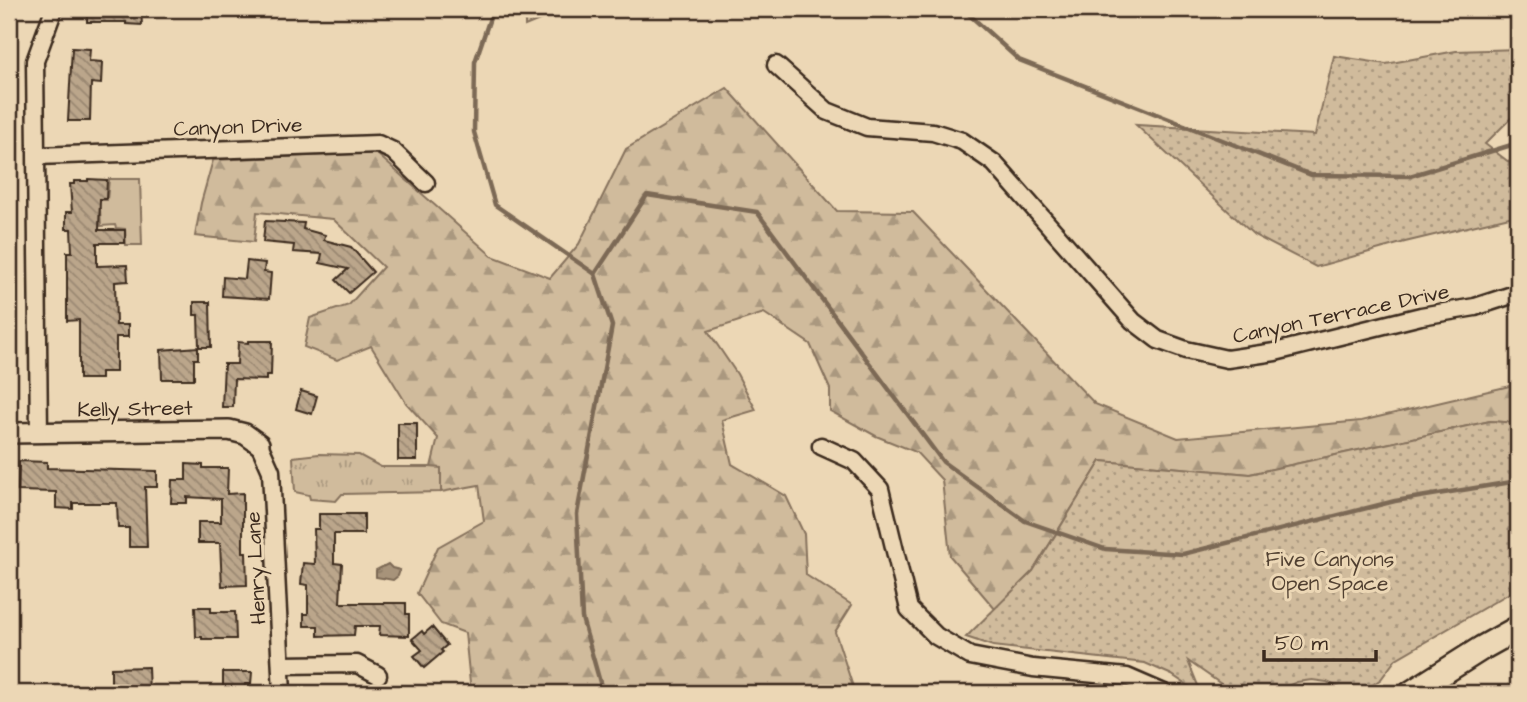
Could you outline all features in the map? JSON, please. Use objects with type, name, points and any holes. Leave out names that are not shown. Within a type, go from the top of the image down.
[{"type":"main road","points":[[1411,693],[1518,628]]},
{"type":"street","points":[[39,433],[35,61],[54,9]]},
{"type":"street","name":"Canyon Terrace Drive","points":[[776,65],[827,111],[867,127],[933,132],[962,141],[994,163],[1133,321],[1158,340],[1186,350],[1227,359],[1275,352],[1421,316],[1475,307],[1518,293]]},
{"type":"street","name":"Canyon Drive","points":[[37,156],[378,144],[393,151],[426,183]]},
{"type":"street","name":"Kelly Street","points":[[9,433],[229,430],[245,434],[259,444]]},
{"type":"street","name":"Henry Lane","points":[[259,444],[271,471],[282,693]]},
{"type":"street","points":[[821,446],[854,461],[880,489],[909,609],[936,636],[970,656],[1033,668],[1127,677],[1164,693]]},
{"type":"street","points":[[282,665],[356,664],[378,675]]},
{"type":"green space","points":[[525,9],[566,9],[525,26]]},
{"type":"green space","points":[[1518,49],[1518,111],[1485,144],[1518,169],[1518,215],[1316,267],[1254,235],[1136,125],[1315,135],[1334,56],[1386,64],[1456,51]]},
{"type":"green space","points":[[727,88],[837,211],[913,212],[1095,404],[1178,438],[1361,421],[1518,384],[1518,423],[1490,421],[1250,474],[1101,461],[1033,571],[995,609],[950,556],[942,480],[916,452],[876,436],[830,411],[830,389],[810,344],[764,313],[708,331],[737,374],[756,410],[722,420],[732,464],[786,496],[804,534],[806,575],[852,605],[835,632],[855,693],[471,693],[465,633],[441,624],[417,593],[438,547],[484,521],[479,485],[441,492],[441,468],[431,467],[438,438],[406,403],[371,346],[337,360],[304,347],[310,318],[349,305],[383,267],[333,219],[257,212],[254,242],[195,236],[213,160],[376,153],[492,256],[550,278],[579,244],[626,149]]},
{"type":"green space","points":[[109,179],[140,179],[142,245],[126,245],[125,229],[116,228],[115,225],[101,226],[100,209],[95,209],[99,200],[107,200]]},
{"type":"green space","name":"Five Canyons Open Space","points":[[1490,421],[1518,423],[1518,588],[1396,659],[1381,679],[1361,693],[1351,693],[1327,682],[1312,680],[1297,682],[1271,693],[1234,693],[1188,661],[1199,693],[1172,675],[1145,663],[993,646],[966,637],[1033,571],[1101,461],[1250,474]]},
{"type":"green space","points":[[319,454],[359,455],[381,467],[441,467],[441,492],[342,494],[336,501],[310,499],[309,495],[295,492],[293,457]]},
{"type":"water","points":[[388,564],[400,570],[398,576],[393,580],[376,577],[376,570]]},
{"type":"building","points":[[87,9],[141,9],[142,25],[126,22],[87,22]]},
{"type":"building","points":[[72,48],[90,49],[89,61],[102,62],[101,84],[91,83],[90,121],[68,121]]},
{"type":"building","points":[[88,179],[107,180],[106,199],[100,199],[99,230],[125,230],[125,243],[97,243],[97,266],[127,265],[128,281],[115,282],[116,325],[128,325],[128,337],[116,337],[116,372],[101,372],[101,379],[79,379],[79,320],[67,321],[67,252],[72,252],[71,229],[66,229],[66,212],[72,212],[70,184]]},
{"type":"building","points":[[265,221],[304,223],[303,229],[325,235],[324,240],[351,247],[373,272],[349,293],[336,280],[348,269],[320,263],[322,254],[293,252],[294,245],[263,242]]},
{"type":"building","points":[[247,261],[265,263],[264,272],[271,273],[269,299],[222,296],[223,277],[245,279]]},
{"type":"building","points":[[194,302],[210,302],[211,347],[199,347],[198,315],[194,315]]},
{"type":"building","points":[[272,341],[271,375],[266,375],[266,380],[234,379],[233,407],[222,407],[224,364],[237,364],[238,342]]},
{"type":"building","points":[[198,347],[198,359],[194,359],[194,379],[162,379],[161,350]]},
{"type":"building","points":[[301,391],[317,396],[312,414],[296,409]]},
{"type":"building","points":[[398,423],[417,423],[417,460],[398,460]]},
{"type":"building","points":[[19,461],[47,462],[47,468],[157,471],[157,487],[145,487],[147,547],[129,547],[129,528],[118,528],[117,503],[73,503],[73,509],[56,508],[56,492],[18,491]]},
{"type":"building","points":[[186,464],[203,465],[203,468],[228,468],[227,494],[243,493],[243,552],[246,552],[247,585],[222,586],[220,543],[198,543],[198,522],[221,522],[221,499],[187,497],[187,503],[171,503],[172,480],[186,480]]},
{"type":"building","points":[[319,514],[364,514],[364,534],[334,534],[334,563],[342,564],[340,603],[406,603],[409,636],[379,635],[380,626],[355,626],[354,635],[318,636],[318,626],[304,626],[304,614],[308,614],[308,585],[301,584],[303,563],[315,564],[314,529],[319,529]]},
{"type":"building","points":[[195,607],[211,607],[211,612],[235,612],[236,639],[196,637]]},
{"type":"building","points":[[432,627],[447,645],[441,650],[443,652],[424,668],[414,656],[422,650],[412,639]]},
{"type":"building","points":[[148,667],[149,693],[111,693],[111,668]]},
{"type":"building","points":[[223,672],[252,672],[251,684],[245,684],[244,693],[223,693]]},
{"type":"waterway","points":[[495,9],[475,62],[474,132],[495,205],[595,274],[612,326],[577,514],[582,618],[603,693]]},
{"type":"waterway","points":[[963,9],[1019,60],[1311,175],[1410,176],[1518,143]]},
{"type":"waterway","points":[[595,274],[647,195],[757,212],[943,462],[1025,521],[1105,549],[1183,554],[1395,501],[1518,481]]}]
